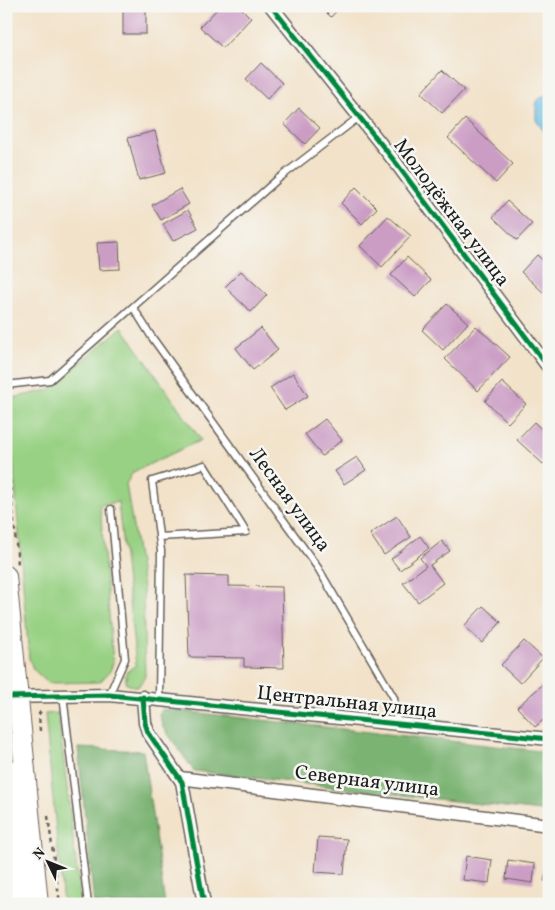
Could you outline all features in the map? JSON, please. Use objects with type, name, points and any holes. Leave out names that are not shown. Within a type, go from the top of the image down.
[{"type":"main road","points":[[6,576],[12,696],[38,904]]},
{"type":"main road","points":[[6,768],[19,904]]},
{"type":"street","name":"Молодёжная улица","points":[[271,6],[359,117],[549,368]]},
{"type":"street","name":"Центральная улица","points":[[12,696],[110,695],[143,697],[549,739]]},
{"type":"street","points":[[143,697],[145,723],[148,732],[180,780],[204,904]]},
{"type":"street","name":"Северная улица","points":[[180,780],[549,825]]},
{"type":"lane","points":[[6,385],[50,380],[278,179],[359,117]]},
{"type":"lane","name":"Лесная улица","points":[[133,307],[151,336],[318,568],[394,698],[397,722]]},
{"type":"lane","points":[[159,537],[246,532],[204,465],[152,481],[159,537],[159,699]]},
{"type":"lane","points":[[110,695],[125,659],[111,509]]},
{"type":"lane","points":[[63,695],[88,904]]},
{"type":"green space","points":[[122,327],[201,440],[133,472],[126,484],[143,588],[145,677],[138,687],[126,684],[126,672],[136,665],[118,502],[100,505],[113,663],[110,671],[100,682],[48,683],[33,669],[29,658],[8,399],[49,390]]},
{"type":"green space","points":[[163,709],[549,752],[549,812],[194,771],[163,727],[159,714]]},
{"type":"green space","points":[[58,713],[81,904],[63,904],[45,714]]},
{"type":"green space","points":[[78,748],[143,751],[165,904],[94,904]]},
{"type":"water","points":[[549,93],[549,139],[536,120],[536,101]]},
{"type":"building","points":[[123,6],[146,6],[146,34],[123,34]]},
{"type":"building","points":[[220,6],[239,6],[251,18],[223,48],[200,27]]},
{"type":"building","points":[[320,6],[341,6],[331,17]]},
{"type":"building","points":[[261,63],[282,83],[267,99],[246,79]]},
{"type":"building","points":[[442,70],[464,90],[442,113],[421,93]]},
{"type":"building","points":[[299,108],[320,128],[305,144],[284,124]]},
{"type":"building","points":[[465,119],[513,164],[496,183],[448,138]]},
{"type":"building","points":[[155,131],[166,173],[139,180],[128,138]]},
{"type":"building","points":[[356,187],[377,208],[362,224],[341,203]]},
{"type":"building","points":[[180,189],[189,204],[161,220],[152,205]]},
{"type":"building","points":[[507,201],[532,224],[517,240],[493,217]]},
{"type":"building","points":[[188,210],[198,228],[173,241],[163,224]]},
{"type":"building","points":[[388,216],[411,236],[382,267],[360,246]]},
{"type":"building","points":[[119,242],[120,269],[99,270],[97,243]]},
{"type":"building","points":[[537,255],[549,266],[549,289],[544,293],[521,272]]},
{"type":"building","points":[[407,257],[431,280],[415,297],[391,275]]},
{"type":"building","points":[[241,271],[267,295],[251,312],[225,287]]},
{"type":"building","points":[[447,304],[468,323],[443,350],[422,330]]},
{"type":"building","points":[[476,326],[510,357],[478,391],[445,359]]},
{"type":"building","points":[[261,328],[278,350],[253,370],[236,348]]},
{"type":"building","points":[[293,373],[308,396],[285,410],[270,388]]},
{"type":"building","points":[[502,382],[526,404],[508,423],[485,401]]},
{"type":"building","points":[[325,419],[342,440],[322,456],[305,434]]},
{"type":"building","points":[[534,422],[549,436],[549,457],[543,464],[517,440]]},
{"type":"building","points":[[357,457],[366,470],[344,484],[335,471]]},
{"type":"building","points":[[397,516],[411,537],[384,555],[370,534]]},
{"type":"building","points":[[420,536],[429,548],[400,570],[391,559]]},
{"type":"building","points":[[442,541],[450,551],[430,565],[443,583],[418,602],[403,583],[426,566],[420,558]]},
{"type":"building","points":[[186,575],[229,576],[229,586],[282,587],[284,668],[244,667],[244,658],[189,657]]},
{"type":"building","points":[[483,606],[501,622],[482,643],[464,626]]},
{"type":"building","points":[[524,641],[543,658],[520,683],[501,665]]},
{"type":"building","points":[[549,679],[549,715],[535,727],[517,707]]},
{"type":"building","points":[[318,837],[347,839],[344,874],[315,872]]},
{"type":"building","points":[[466,856],[492,860],[489,883],[463,880]]},
{"type":"building","points":[[508,860],[535,864],[533,883],[506,879]]},
{"type":"building","points":[[549,861],[549,882],[544,881]]},
{"type":"cycle path","points":[[271,6],[396,163],[549,368]]},
{"type":"cycle path","points":[[6,697],[109,695],[549,739]]},
{"type":"cycle path","points":[[143,697],[145,723],[148,732],[182,782],[204,904]]}]
